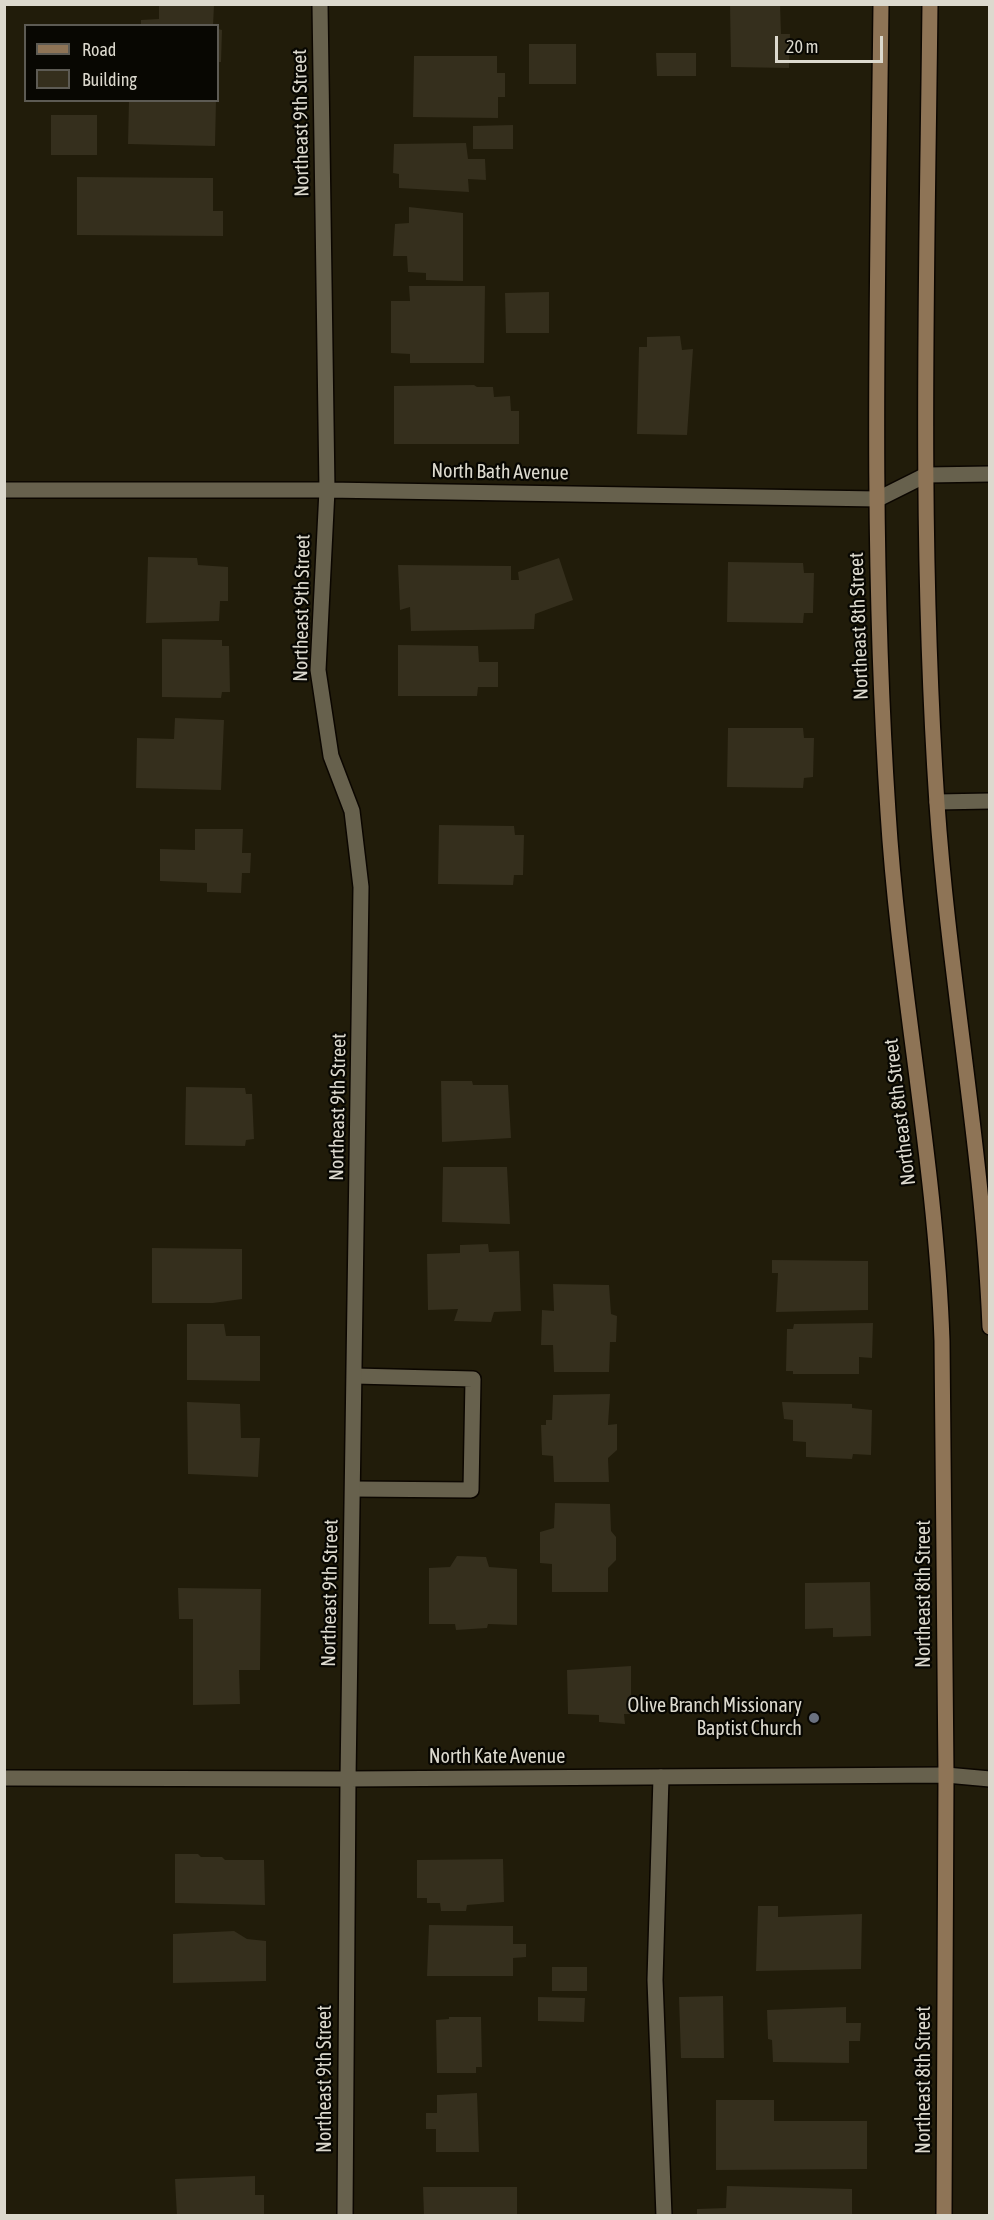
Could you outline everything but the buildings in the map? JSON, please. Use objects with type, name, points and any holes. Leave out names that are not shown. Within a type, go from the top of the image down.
[{"type":"main road","name":"Northeast 8th Street","points":[[881,4],[876,415],[879,626],[888,814],[940,1287],[944,1418],[946,1775],[944,2216]]},
{"type":"main road","points":[[930,4],[926,475],[928,633],[941,859],[981,1210],[990,1327]]},
{"type":"street","name":"Northeast 9th Street","points":[[320,4],[327,490],[318,670],[331,756],[352,811],[361,887],[348,1779],[345,2216]]},
{"type":"street","name":"North Bath Avenue","points":[[4,490],[327,490],[878,500],[926,475],[990,474]]},
{"type":"street","points":[[937,802],[990,801]]},
{"type":"street","points":[[353,1489],[471,1490],[473,1379],[355,1376]]},
{"type":"street","name":"North Kate Avenue","points":[[4,1778],[348,1779],[946,1775],[990,1779]]},
{"type":"street","points":[[661,1777],[655,1980],[664,2216]]},
{"type":"place","name":"Olive Branch Missionary Baptist Church","points":[[814,1718]]}]
